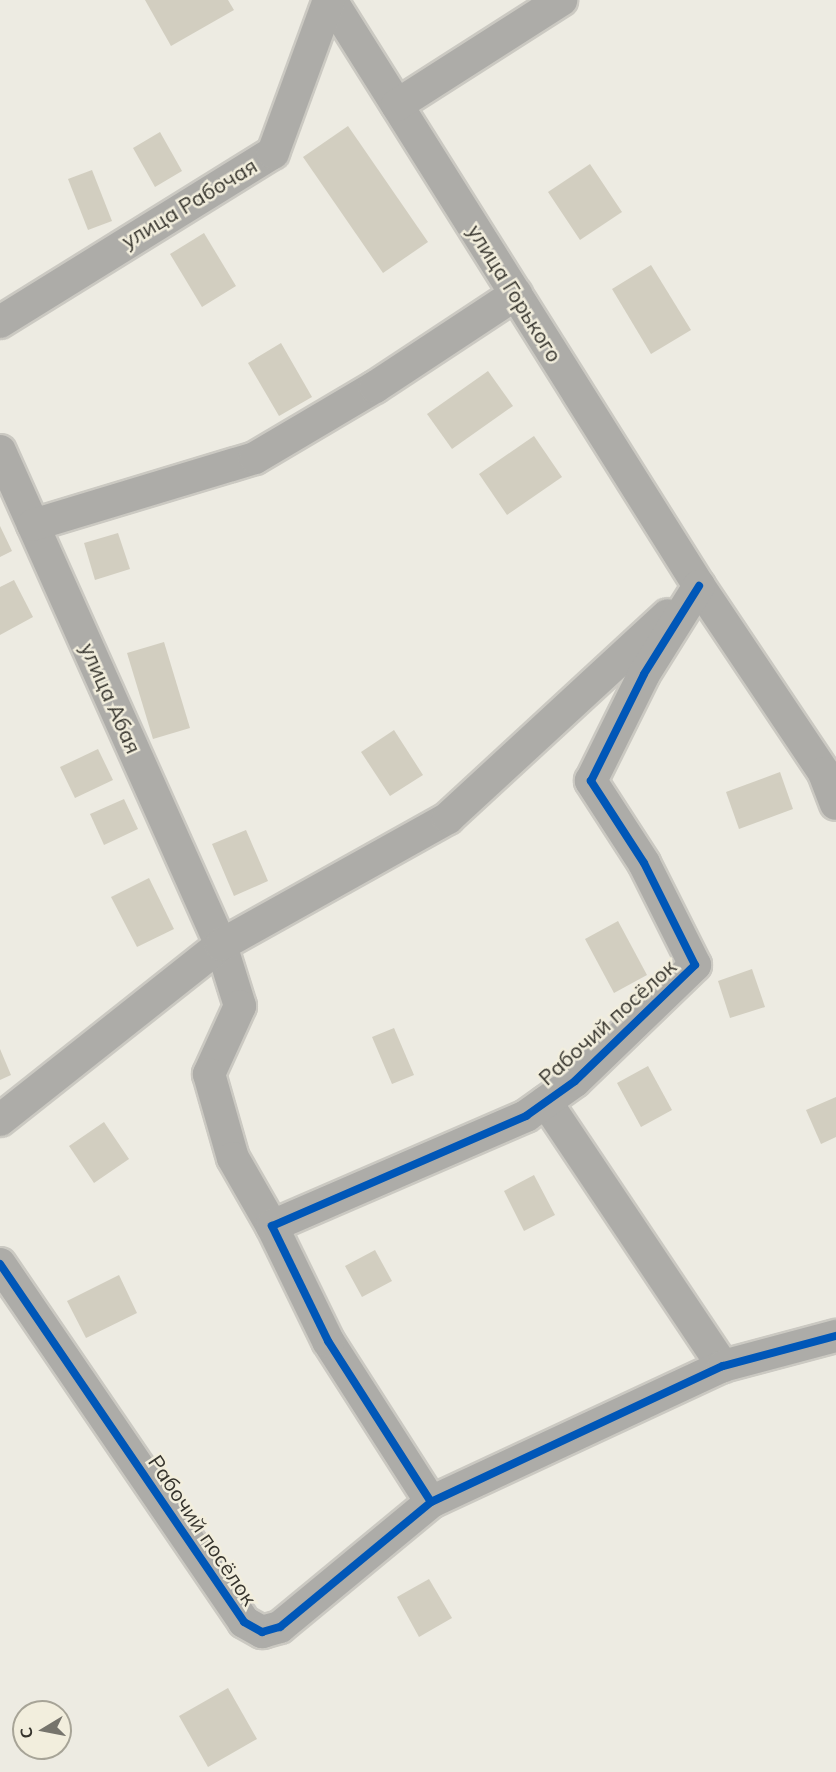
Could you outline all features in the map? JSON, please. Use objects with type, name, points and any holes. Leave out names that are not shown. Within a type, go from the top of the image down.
[{"type":"street","name":"улица Горького","points":[[330,0],[699,586]]},
{"type":"street","name":"улица Рабочая","points":[[0,322],[273,153],[330,0]]},
{"type":"street","points":[[397,105],[561,0]]},
{"type":"street","points":[[33,525],[255,458],[375,387],[516,294]]},
{"type":"street","name":"улица Абая","points":[[0,451],[222,945]]},
{"type":"street","points":[[0,1120],[222,945],[448,818],[699,586],[824,773],[836,804]]},
{"type":"street","name":"Рабочий посёлок","points":[[272,1227],[526,1116],[546,1102],[695,965],[644,863],[591,781],[644,674],[699,586]]},
{"type":"street","points":[[222,945],[240,1006],[209,1074],[234,1158],[272,1227],[328,1341],[431,1502]]},
{"type":"street","points":[[546,1102],[723,1366]]},
{"type":"street","name":"Рабочий посёлок","points":[[0,1264],[244,1622],[262,1632],[280,1627],[431,1502],[723,1366],[836,1336]]},
{"type":"building","points":[[145,0],[228,0],[234,10],[171,46]]},
{"type":"building","points":[[348,126],[428,242],[383,273],[303,157]]},
{"type":"building","points":[[160,132],[182,171],[155,187],[133,148]]},
{"type":"building","points":[[590,164],[622,212],[580,240],[548,192]]},
{"type":"building","points":[[92,170],[112,221],[88,230],[68,179]]},
{"type":"building","points":[[204,233],[236,286],[202,307],[170,254]]},
{"type":"building","points":[[651,265],[691,330],[651,354],[612,289]]},
{"type":"building","points":[[281,343],[312,397],[279,416],[248,363]]},
{"type":"building","points":[[488,371],[513,406],[452,449],[427,414]]},
{"type":"building","points":[[534,436],[562,477],[507,515],[479,474]]},
{"type":"building","points":[[0,526],[12,551],[0,557]]},
{"type":"building","points":[[118,533],[130,569],[95,580],[84,543]]},
{"type":"building","points":[[14,580],[33,617],[0,635],[0,587]]},
{"type":"building","points":[[164,642],[190,728],[153,739],[127,653]]},
{"type":"building","points":[[394,730],[423,775],[390,796],[361,752]]},
{"type":"building","points":[[98,749],[113,780],[75,798],[60,767]]},
{"type":"building","points":[[780,772],[793,809],[739,829],[726,792]]},
{"type":"building","points":[[124,799],[138,829],[104,845],[90,814]]},
{"type":"building","points":[[246,830],[268,881],[234,896],[212,844]]},
{"type":"building","points":[[149,878],[174,929],[137,947],[111,897]]},
{"type":"building","points":[[618,921],[647,975],[614,993],[585,939]]},
{"type":"building","points":[[752,969],[765,1007],[730,1018],[718,981]]},
{"type":"building","points":[[394,1028],[414,1075],[392,1084],[372,1037]]},
{"type":"building","points":[[0,1049],[11,1075],[0,1080]]},
{"type":"building","points":[[648,1066],[672,1110],[641,1127],[617,1083]]},
{"type":"building","points":[[836,1097],[836,1137],[821,1144],[806,1110]]},
{"type":"building","points":[[104,1122],[129,1159],[94,1183],[69,1146]]},
{"type":"building","points":[[534,1175],[555,1215],[524,1231],[504,1191]]},
{"type":"building","points":[[375,1250],[392,1281],[362,1297],[345,1266]]},
{"type":"building","points":[[119,1275],[137,1313],[86,1338],[67,1301]]},
{"type":"building","points":[[429,1579],[452,1618],[419,1637],[397,1597]]},
{"type":"building","points":[[228,1688],[257,1739],[208,1767],[179,1716]]},
{"type":"cycle path","points":[[431,1502],[328,1341],[272,1226],[526,1116],[575,1081],[695,965],[644,863],[591,781],[644,674],[699,586]]},
{"type":"cycle path","points":[[0,1264],[244,1622],[262,1632],[280,1627],[431,1502],[723,1366],[836,1336]]}]
